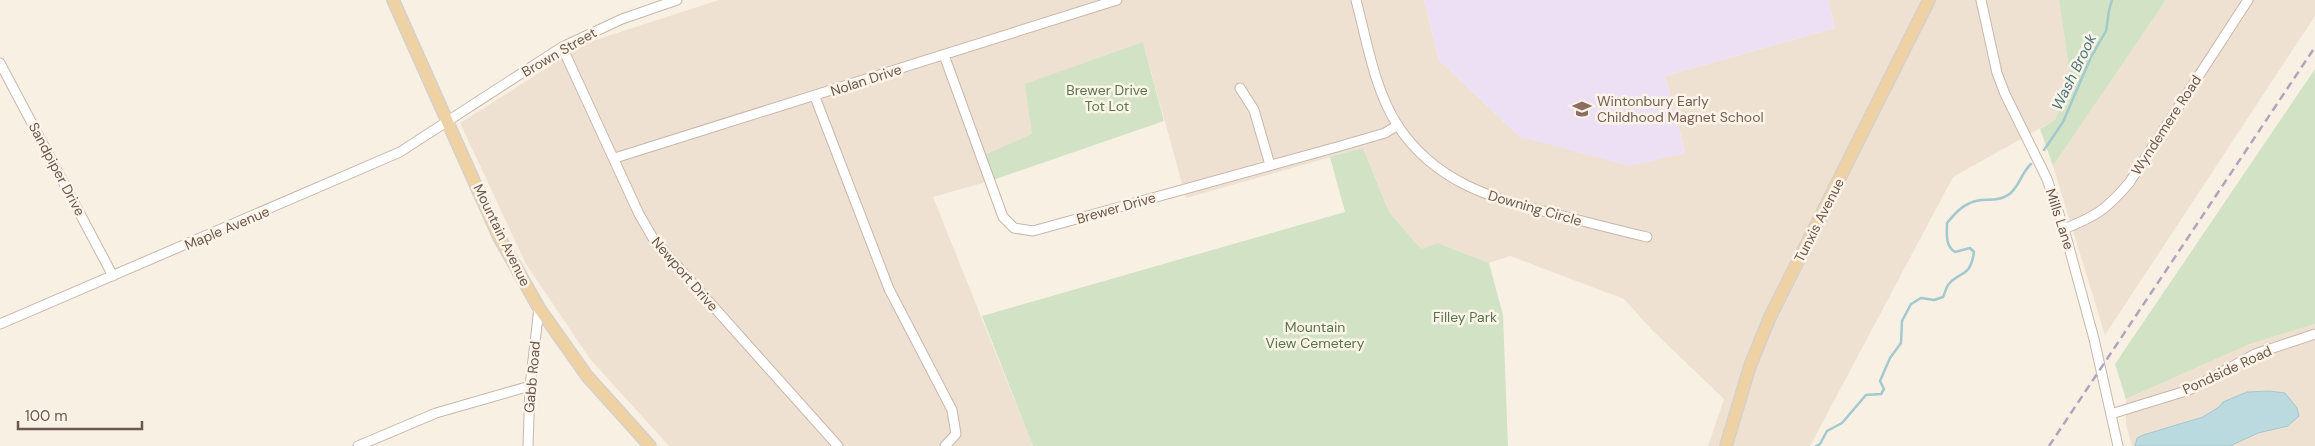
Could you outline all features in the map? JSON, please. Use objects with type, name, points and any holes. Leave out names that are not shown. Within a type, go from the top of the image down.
[{"type":"main road","name":"Mountain Avenue","points":[[393,0],[499,236],[539,308],[587,376],[650,446]]},
{"type":"main road","name":"Tunxis Avenue","points":[[1726,446],[1750,366],[1770,317],[1929,0]]},
{"type":"street","name":"Brown Street","points":[[448,120],[562,47],[622,19],[677,0]]},
{"type":"street","name":"Nolan Drive","points":[[615,158],[815,97],[1117,0]]},
{"type":"street","name":"Downing Circle","points":[[1356,0],[1378,82],[1398,126],[1436,168],[1475,190],[1499,200],[1647,237]]},
{"type":"street","name":"Mills Lane","points":[[1981,0],[1997,73],[2005,94],[2047,179],[2064,229],[2094,339],[2118,446]]},
{"type":"street","name":"Wyndemere Road","points":[[2064,229],[2092,218],[2110,205],[2129,183],[2248,0]]},
{"type":"street","name":"Newport Drive","points":[[562,47],[615,158],[639,214],[654,240],[838,446]]},
{"type":"street","name":"Brewer Drive","points":[[944,55],[1003,217],[1014,228],[1033,231],[1375,136],[1398,126]]},
{"type":"street","name":"Sandpiper Drive","points":[[0,63],[113,276]]},
{"type":"street","points":[[1240,88],[1254,110],[1270,165]]},
{"type":"street","points":[[815,97],[889,289],[952,410],[956,434],[945,446]]},
{"type":"street","name":"Maple Avenue","points":[[0,324],[400,152],[448,120]]},
{"type":"street","name":"Gabb Road","points":[[528,446],[530,386],[539,308]]},
{"type":"street","name":"Pondside Road","points":[[2111,414],[2189,390],[2255,354],[2315,334]]},
{"type":"street","points":[[358,446],[436,413],[530,386]]},
{"type":"shaded area","points":[[719,0],[1424,0],[1439,60],[1520,137],[1685,152],[1665,76],[1835,28],[1828,0],[2059,0],[2071,83],[2055,120],[1953,177],[1810,446],[1708,446],[1724,399],[1652,330],[1624,299],[1510,256],[1489,263],[1438,243],[1421,250],[1389,212],[1363,148],[1186,198],[1143,42],[1033,134],[985,155],[993,180],[933,197],[1033,446],[669,446],[590,359],[526,264],[460,123],[586,43]]},
{"type":"shaded area","name":"Wintonbury Early Childhood Magnet School","points":[[1424,0],[1828,0],[1835,28],[1665,76],[1685,153],[1630,166],[1520,137],[1439,60]]},
{"type":"shaded area","points":[[2166,0],[2315,0],[2315,16],[2105,335],[2053,166]]},
{"type":"shaded area","points":[[2315,324],[2315,446],[2132,446],[2126,425],[2126,399],[2250,344]]},
{"type":"green space","points":[[2059,0],[2166,0],[2053,166],[2040,129],[2055,120],[2071,83]]},
{"type":"green space","name":"Brewer Drive Tot Lot","points":[[1143,42],[1164,121],[993,180],[984,155],[1032,134],[1025,84]]},
{"type":"green space","points":[[2315,69],[2315,324],[2250,344],[2126,399],[2115,364]]},
{"type":"green space","name":"Mountain View Cemetery","points":[[1363,148],[1389,212],[1421,249],[1438,243],[1489,263],[1503,315],[1508,446],[1033,446],[982,316],[1345,212],[1330,157]]},
{"type":"water","points":[[2269,391],[2285,393],[2297,408],[2299,416],[2288,426],[2258,433],[2230,446],[2135,446],[2137,438],[2143,435],[2203,417],[2219,407],[2223,402],[2247,392]]},
{"type":"waterway","name":"Wash Brook","points":[[2044,150],[2063,122],[2091,57],[2106,31],[2112,0]]},
{"type":"waterway","name":"Wash Brook","points":[[1816,446],[1820,444],[1827,431],[1842,423],[1866,395],[1881,394],[1884,389],[1880,381],[1890,358],[1901,343],[1902,321],[1911,304],[1921,298],[1934,300],[1943,297],[1952,280],[1964,273],[1970,266],[1974,252],[1970,248],[1955,252],[1952,249],[1947,239],[1947,223],[1960,209],[1970,203],[1979,200],[1999,199],[2008,195],[2031,164]]},
{"type":"railway","points":[[2049,446],[2315,47]]},
{"type":"place","name":"Wintonbury Early Childhood Magnet School","points":[[1582,109]]},
{"type":"park label","name":"Filley Park","points":[[1465,317]]}]
